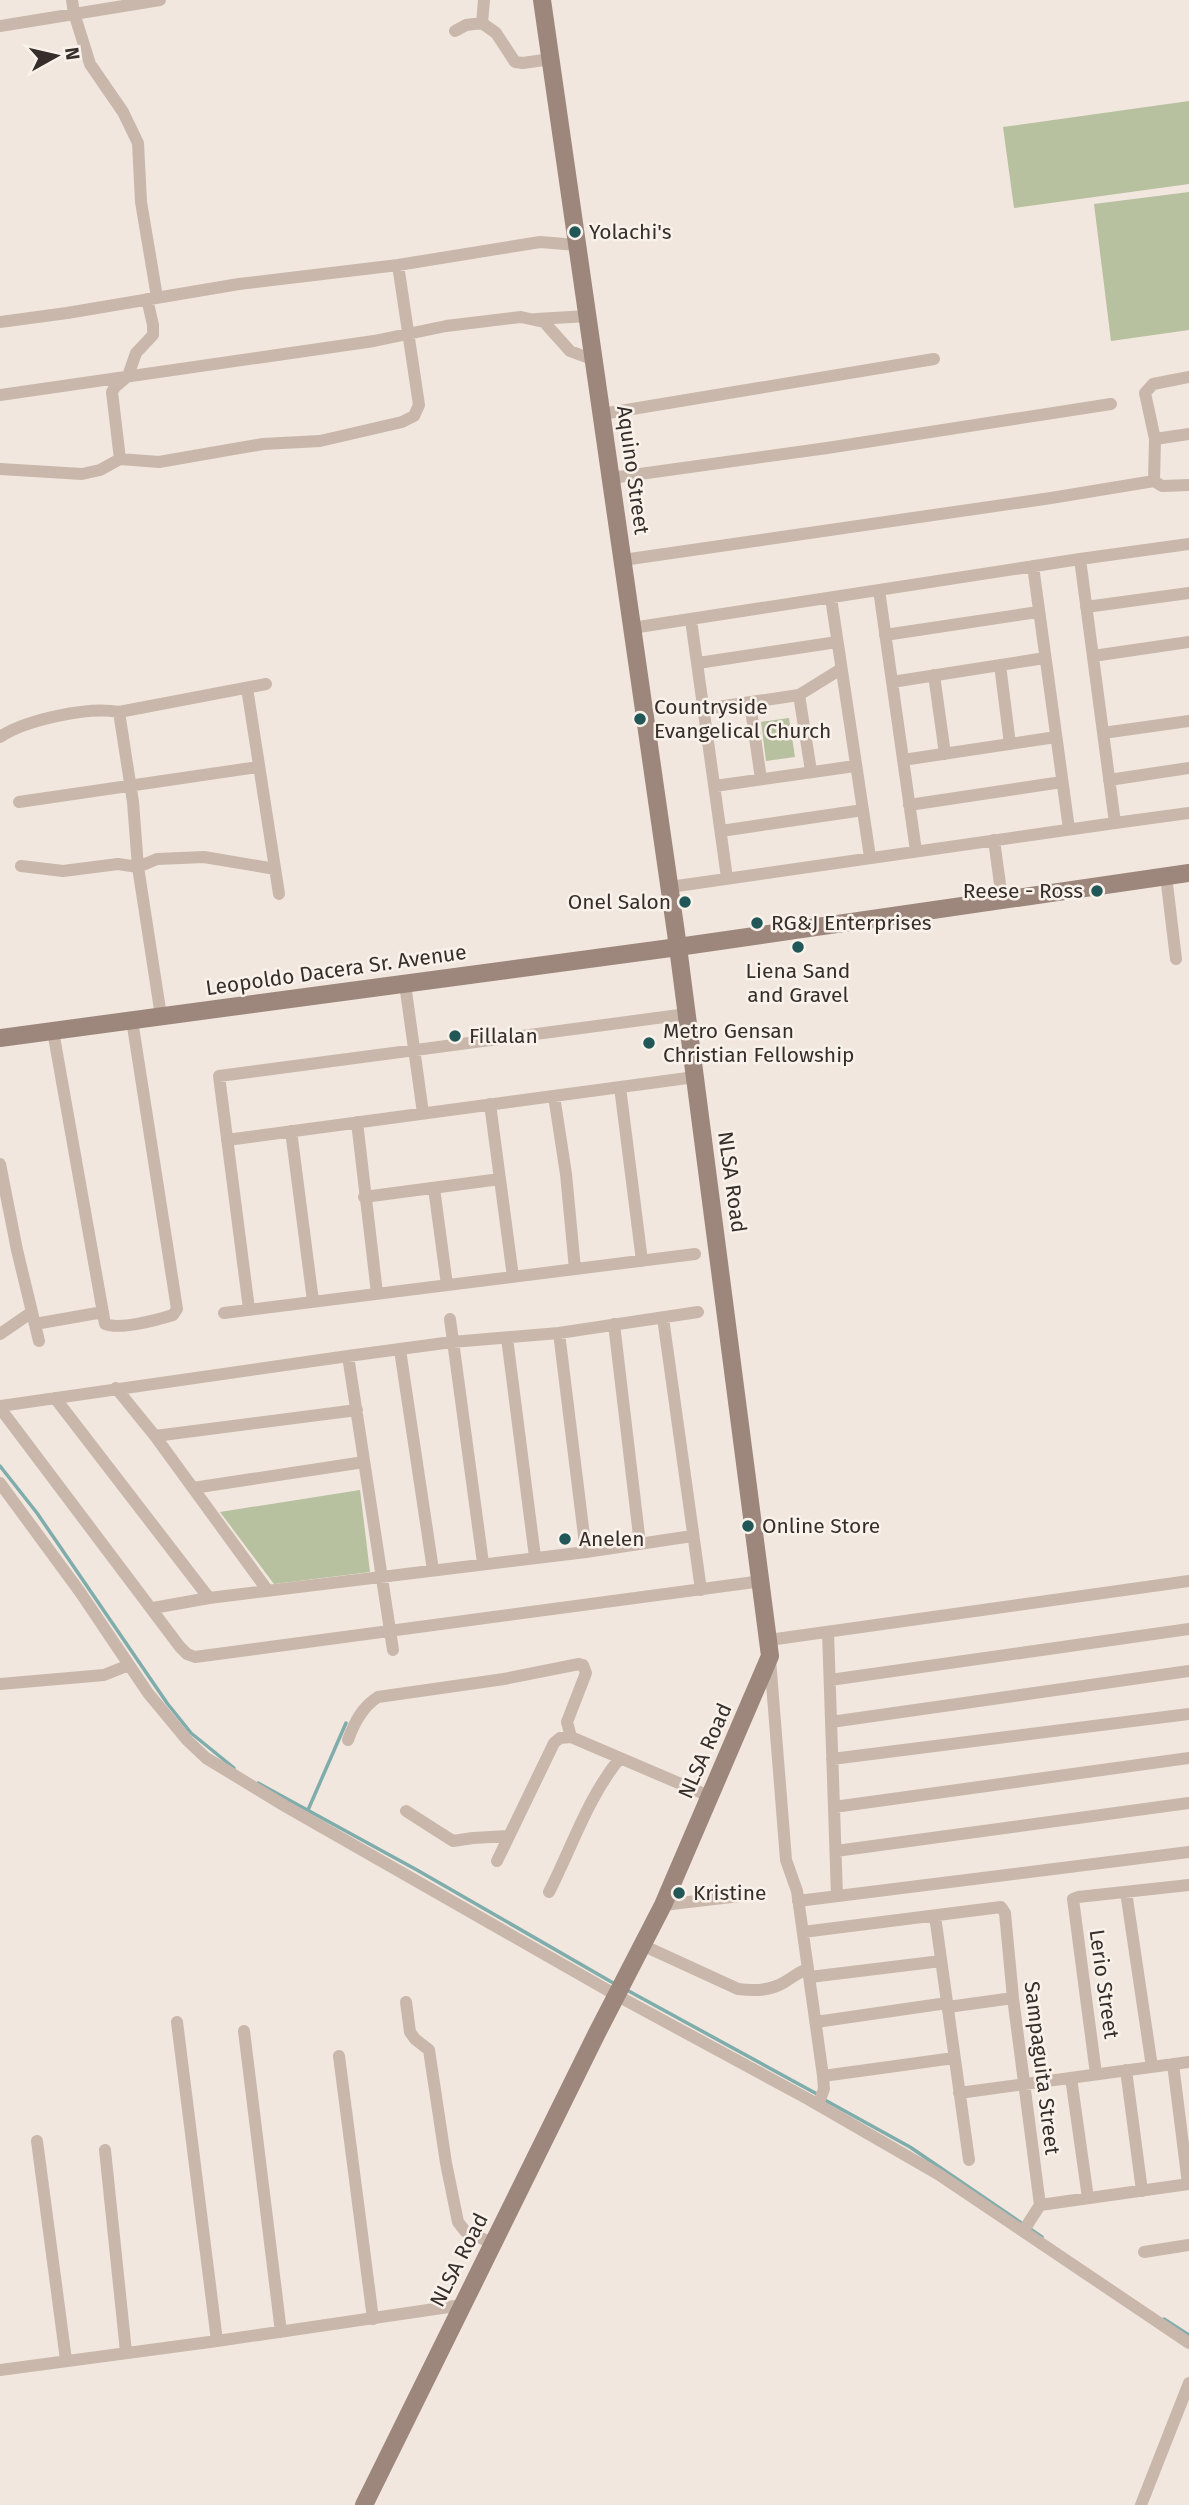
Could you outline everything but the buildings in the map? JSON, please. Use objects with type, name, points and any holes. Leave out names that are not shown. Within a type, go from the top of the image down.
[{"type":"main road","name":"Aquino Street","points":[[542,0],[678,947]]},
{"type":"main road","name":"Leopoldo Dacera Sr. Avenue","points":[[0,1038],[678,947],[1189,873]]},
{"type":"main road","name":"NLSA Road","points":[[364,2505],[492,2243],[523,2187],[663,1905],[747,1712],[769,1648],[678,947]]},
{"type":"street","points":[[0,26],[73,7],[160,0]]},
{"type":"street","points":[[482,23],[484,0]]},
{"type":"street","points":[[73,7],[90,64],[117,102],[138,143],[153,335],[136,353],[128,376],[112,392],[120,459]]},
{"type":"street","points":[[455,30],[482,23],[496,33],[515,62],[551,59]]},
{"type":"street","points":[[0,322],[301,275],[398,265],[540,242],[578,245]]},
{"type":"street","points":[[0,469],[82,474],[100,470],[120,459],[159,462],[252,446],[320,441],[414,416],[419,405],[398,265]]},
{"type":"street","points":[[0,396],[409,334],[459,324],[521,317],[536,319],[588,316]]},
{"type":"street","points":[[536,319],[554,331],[570,351],[594,360]]},
{"type":"street","points":[[602,414],[934,359]]},
{"type":"street","points":[[1154,481],[1154,439],[1145,393],[1153,384],[1189,377]]},
{"type":"street","points":[[611,478],[1111,404]]},
{"type":"street","points":[[1154,439],[1189,434]]},
{"type":"street","points":[[623,560],[1154,481],[1162,486],[1189,485]]},
{"type":"street","points":[[632,628],[1189,544]]},
{"type":"street","points":[[1080,559],[1115,823]]},
{"type":"street","points":[[1033,566],[1069,829]]},
{"type":"street","points":[[879,590],[916,851]]},
{"type":"street","points":[[1086,607],[1189,593]]},
{"type":"street","points":[[831,598],[870,857]]},
{"type":"street","points":[[885,635],[1038,612]]},
{"type":"street","points":[[691,620],[727,878]]},
{"type":"street","points":[[698,663],[837,642]]},
{"type":"street","points":[[1093,656],[1189,642]]},
{"type":"street","points":[[891,681],[1045,657]]},
{"type":"street","points":[[1000,665],[1010,744]]},
{"type":"street","points":[[704,709],[799,695],[841,669]]},
{"type":"street","points":[[934,675],[945,754]]},
{"type":"street","points":[[0,737],[12,729],[39,720],[94,711],[118,712],[266,684]]},
{"type":"street","points":[[247,688],[279,894]]},
{"type":"street","points":[[799,695],[811,771]]},
{"type":"street","points":[[750,703],[761,779]]},
{"type":"street","points":[[118,712],[131,787],[138,867],[161,1016]]},
{"type":"street","points":[[1103,733],[1189,721]]},
{"type":"street","points":[[902,760],[1056,737]]},
{"type":"street","points":[[715,786],[856,766]]},
{"type":"street","points":[[19,802],[258,767]]},
{"type":"street","points":[[1109,780],[1189,768]]},
{"type":"street","points":[[909,805],[1062,782]]},
{"type":"street","points":[[721,831],[863,810]]},
{"type":"street","points":[[670,887],[1189,813]]},
{"type":"street","points":[[994,840],[1002,899]]},
{"type":"street","points":[[21,866],[63,871],[118,864],[138,867],[157,859],[205,857],[275,869]]},
{"type":"street","points":[[1166,876],[1176,959]]},
{"type":"street","points":[[405,984],[423,1114]]},
{"type":"street","points":[[249,1309],[219,1076],[687,1014]]},
{"type":"street","points":[[52,1031],[105,1324],[110,1326],[169,1317],[177,1309],[132,1020]]},
{"type":"street","points":[[227,1140],[695,1077]]},
{"type":"street","points":[[620,1087],[642,1261]]},
{"type":"street","points":[[554,1096],[566,1174],[575,1269]]},
{"type":"street","points":[[490,1104],[513,1276]]},
{"type":"street","points":[[357,1122],[377,1293]]},
{"type":"street","points":[[290,1131],[313,1301]]},
{"type":"street","points":[[0,1164],[4,1205],[39,1341]]},
{"type":"street","points":[[364,1197],[500,1179]]},
{"type":"street","points":[[434,1188],[447,1285]]},
{"type":"street","points":[[224,1313],[695,1254]]},
{"type":"street","points":[[0,1334],[34,1318],[103,1312]]},
{"type":"street","points":[[698,1312],[559,1333],[452,1342],[348,1356],[0,1407],[180,1647],[195,1657],[762,1581]]},
{"type":"street","points":[[663,1318],[701,1590]]},
{"type":"street","points":[[450,1320],[483,1563]]},
{"type":"street","points":[[614,1324],[640,1544]]},
{"type":"street","points":[[559,1333],[586,1552]]},
{"type":"street","points":[[507,1338],[535,1557]]},
{"type":"street","points":[[400,1350],[433,1570]]},
{"type":"street","points":[[348,1356],[393,1650]]},
{"type":"street","points":[[116,1388],[155,1436],[268,1591]]},
{"type":"street","points":[[55,1398],[209,1598]]},
{"type":"street","points":[[155,1436],[357,1409]]},
{"type":"street","points":[[193,1488],[364,1462]]},
{"type":"street","points":[[0,1483],[80,1591],[168,1718],[206,1758],[266,1795],[619,1989],[821,2092],[1189,2343]]},
{"type":"street","points":[[153,1608],[209,1598],[586,1552],[692,1536]]},
{"type":"street","points":[[821,2092],[816,2022],[803,1932],[795,1884],[786,1860],[769,1648],[828,1632],[1189,1581]]},
{"type":"street","points":[[830,1680],[1189,1629]]},
{"type":"street","points":[[828,1632],[837,1896]]},
{"type":"street","points":[[348,1740],[354,1722],[368,1704],[378,1697],[504,1679],[579,1664],[583,1665],[586,1673],[567,1722],[571,1737]]},
{"type":"street","points":[[0,1684],[104,1675],[129,1665]]},
{"type":"street","points":[[831,1722],[1189,1671]]},
{"type":"street","points":[[832,1759],[1189,1714]]},
{"type":"street","points":[[497,1861],[554,1743],[560,1738],[571,1737],[709,1796]]},
{"type":"street","points":[[549,1892],[595,1794],[620,1758]]},
{"type":"street","points":[[834,1807],[1189,1758]]},
{"type":"street","points":[[836,1851],[1189,1803]]},
{"type":"street","points":[[406,1811],[453,1841],[508,1836]]},
{"type":"street","points":[[798,1901],[1189,1852]]},
{"type":"street","points":[[1152,2067],[1126,1892],[1189,1885]]},
{"type":"street","name":"Lerio Street","points":[[1096,2074],[1073,1899],[1126,1892]]},
{"type":"street","points":[[663,1905],[740,1896]]},
{"type":"street","name":"Sampaguita Street","points":[[935,1916],[1002,1908],[1005,1913],[1013,1998],[1040,2205]]},
{"type":"street","points":[[803,1932],[935,1916],[970,2160]]},
{"type":"street","points":[[642,1945],[738,1989],[752,1991],[769,1989],[798,1972],[941,1961]]},
{"type":"street","points":[[816,2022],[1013,1998]]},
{"type":"street","points":[[406,2002],[410,2032],[429,2050],[457,2222],[465,2231],[492,2243]]},
{"type":"street","points":[[177,2022],[217,2341]]},
{"type":"street","points":[[244,2031],[281,2332]]},
{"type":"street","points":[[339,2056],[373,2319]]},
{"type":"street","points":[[821,2092],[954,2058]]},
{"type":"street","points":[[959,2093],[1189,2062]]},
{"type":"street","points":[[1024,2230],[1040,2205],[1189,2184],[1173,2064]]},
{"type":"street","points":[[1126,2070],[1142,2191]]},
{"type":"street","points":[[1070,2078],[1088,2198]]},
{"type":"street","points":[[37,2141],[66,2360]]},
{"type":"street","points":[[105,2150],[127,2352]]},
{"type":"street","points":[[1144,2252],[1189,2245]]},
{"type":"street","points":[[0,2370],[462,2305]]},
{"type":"street","points":[[1142,2505],[1189,2383]]},
{"type":"green space","points":[[1189,101],[1189,184],[1014,208],[1003,127]]},
{"type":"green space","points":[[1189,192],[1189,330],[1111,341],[1094,204]]},
{"type":"green space","points":[[789,718],[795,757],[766,761],[761,722]]},
{"type":"green space","points":[[360,1490],[370,1572],[274,1584],[220,1512]]},
{"type":"waterway","points":[[0,1466],[37,1513],[167,1703],[191,1733],[234,1768]]},
{"type":"waterway","points":[[308,1810],[346,1723]]},
{"type":"waterway","points":[[258,1783],[417,1870],[615,1984]]},
{"type":"waterway","points":[[625,1989],[817,2094]]},
{"type":"waterway","points":[[823,2099],[910,2147],[1042,2237]]},
{"type":"waterway","points":[[1164,2319],[1189,2335]]},
{"type":"place","name":"Yolachi's","points":[[575,232]]},
{"type":"place","name":"Countryside Evangelical Church","points":[[640,719]]},
{"type":"place","name":"Reese - Ross","points":[[1097,891]]},
{"type":"place","name":"Onel Salon","points":[[685,902]]},
{"type":"place","name":"RG&J Enterprises","points":[[757,923]]},
{"type":"place","name":"Liena Sand and Gravel","points":[[798,947]]},
{"type":"place","name":"Fillalan","points":[[455,1036]]},
{"type":"place","name":"Metro Gensan Christian Fellowship","points":[[649,1043]]},
{"type":"place","name":"Online Store","points":[[748,1526]]},
{"type":"place","name":"Anelen","points":[[565,1539]]},
{"type":"place","name":"Kristine","points":[[679,1893]]}]
